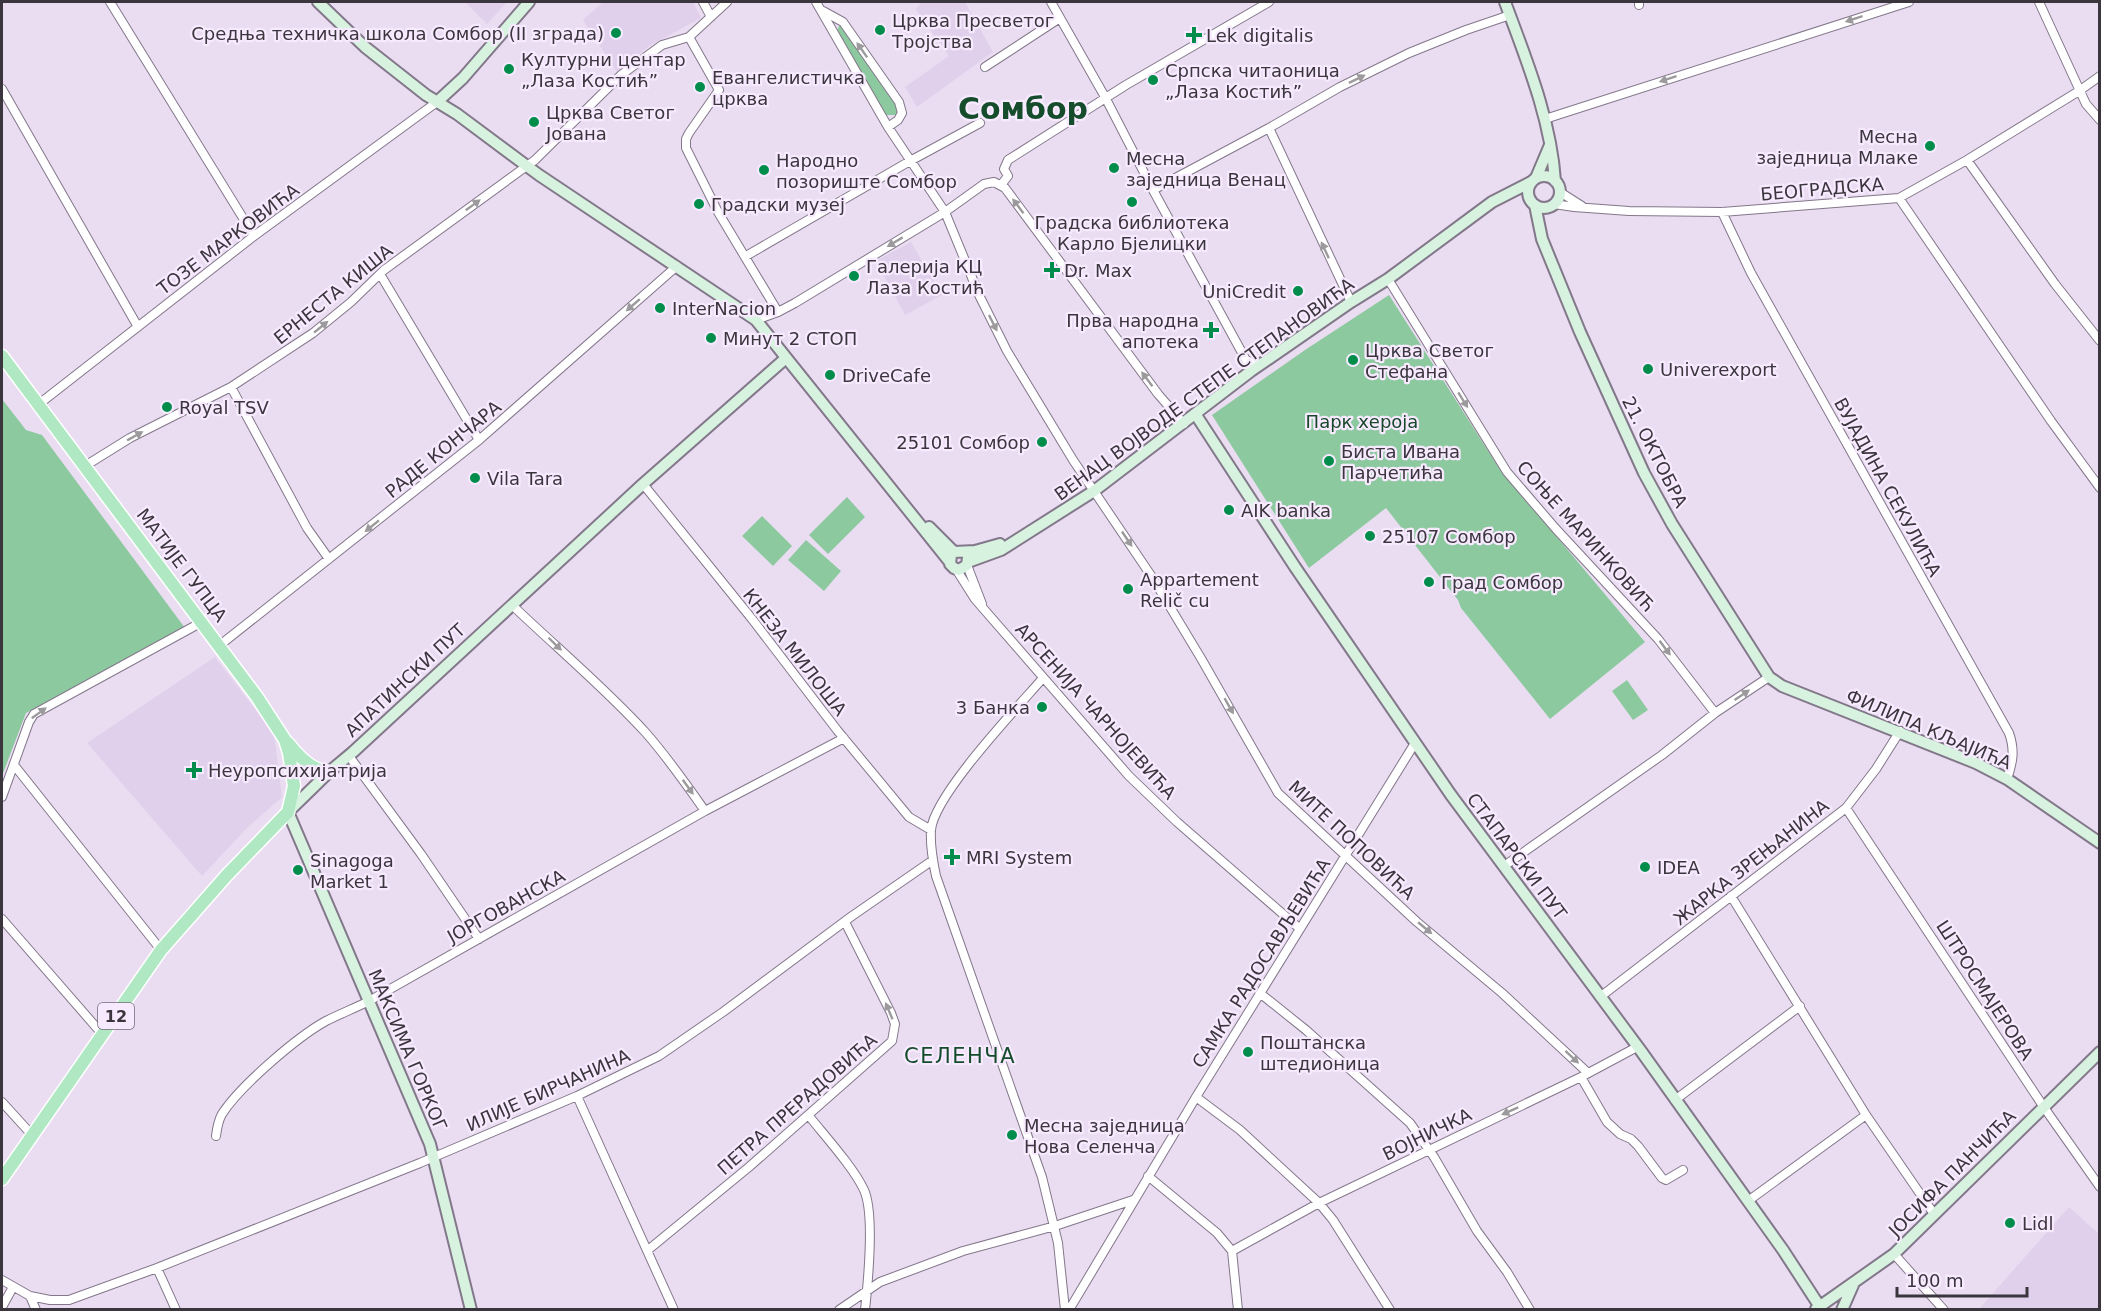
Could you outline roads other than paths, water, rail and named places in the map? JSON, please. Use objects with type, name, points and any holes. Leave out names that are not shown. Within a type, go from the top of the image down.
[{"type":"main road","points":[[318,2],[392,70],[527,166],[756,320],[918,522],[927,526],[960,560]]},
{"type":"main road","points":[[437,102],[463,78],[529,2]]},
{"type":"main road","points":[[1505,2],[1545,119],[1555,181],[1560,192],[1540,228]]},
{"type":"main road","points":[[1534,204],[1528,192],[1550,145]]},
{"type":"main road","points":[[1534,180],[1548,176],[1555,181]]},
{"type":"main road","name":"ВЕНАЦ ВОЈВОДЕ СТЕПЕ СТЕПАНОВИЋА","points":[[960,560],[999,544],[1007,545],[1094,491],[1243,378],[1351,302],[1388,279],[1492,202],[1534,180]]},
{"type":"main road","points":[[1507,195],[1544,207],[1553,204]]},
{"type":"main road","name":"21. ОКТОБРА","points":[[1534,204],[1542,239],[1580,332],[1644,473],[1696,563],[1769,677]]},
{"type":"main road","name":"МАТИЈЕ ГУПЦА","points":[[2,356],[220,645],[285,740],[294,786],[288,812]]},
{"type":"main road","name":"АПАТИНСКИ ПУТ","points":[[2,1179],[162,950],[227,875],[329,772],[643,484],[786,358]]},
{"type":"main road","name":"СТАПАРСКИ ПУТ","points":[[1196,415],[1295,567],[1451,795],[1748,1201],[1819,1308]]},
{"type":"main road","name":"ФИЛИПА КЉАЈИЋА","points":[[1769,677],[1782,686],[1976,763],[2007,779],[2100,843]]},
{"type":"main road","points":[[285,740],[314,768],[329,772]]},
{"type":"main road","name":"МАКСИМА ГОРКОГ","points":[[288,812],[434,1157],[471,1310]]},
{"type":"main road","name":"ЈОСИФА ПАНЧИЋА","points":[[1819,1308],[1894,1254],[2100,1052]]},
{"type":"main road","points":[[1842,1310],[1853,1284]]},
{"type":"street","points":[[110,2],[254,236]]},
{"type":"street","points":[[703,2],[711,17]]},
{"type":"street","points":[[727,2],[689,37],[719,90],[689,133],[686,148],[718,212],[778,312]]},
{"type":"street","name":"МИТЕ ПОПОВИЋА","points":[[816,2],[888,127],[945,212],[980,297],[1007,351],[1049,422],[1152,576],[1278,793],[1417,922],[1502,993],[1585,1075],[1607,1122],[1638,1146],[1662,1178],[1666,1180],[1683,1170]]},
{"type":"street","points":[[1051,2],[1246,360],[1260,366]]},
{"type":"street","points":[[756,320],[778,312],[945,212],[984,184],[997,183],[1008,176],[1004,169],[1008,160],[1105,98],[1269,2]]},
{"type":"street","points":[[1545,119],[1909,2]]},
{"type":"street","points":[[2038,2],[2079,91],[2086,104],[2100,120]]},
{"type":"street","points":[[822,11],[843,22],[899,102],[902,113],[888,127]]},
{"type":"street","points":[[1153,190],[1331,92],[1409,53],[1510,15]]},
{"type":"street","points":[[985,67],[1060,18]]},
{"type":"street","name":"ЕРНЕСТА КИША","points":[[85,466],[130,438],[231,387],[313,333],[351,302],[380,274],[527,166],[621,75],[662,45],[689,37]]},
{"type":"street","name":"БЕОГРАДСКА","points":[[1553,204],[1586,208],[1722,212],[1899,198],[1967,160],[2100,76]]},
{"type":"street","points":[[2,88],[138,327]]},
{"type":"street","name":"ТОЗЕ МАРКОВИЋА","points":[[39,404],[254,236],[437,102]]},
{"type":"street","points":[[746,256],[980,123]]},
{"type":"street","points":[[1269,128],[1351,302]]},
{"type":"street","points":[[1967,160],[2055,284],[2100,341]]},
{"type":"street","points":[[997,183],[1158,394],[1184,424]]},
{"type":"street","name":"БЕОГРАДСКА","points":[[1560,192],[1586,208]]},
{"type":"street","points":[[1899,198],[2050,421],[2100,488]]},
{"type":"street","name":"ВУЈАДИНА СЕКУЛИЋА","points":[[1722,212],[1750,273],[2009,733],[2013,743],[2013,754],[2007,779]]},
{"type":"street","name":"РАДЕ КОНЧАРА","points":[[220,645],[479,440],[676,266]]},
{"type":"street","points":[[380,274],[479,440]]},
{"type":"street","name":"СОЊЕ МАРИНКОВИЋ","points":[[1388,279],[1507,472],[1556,529],[1658,639],[1715,713]]},
{"type":"street","points":[[1243,378],[1246,360]]},
{"type":"street","points":[[231,387],[307,528],[329,559]]},
{"type":"street","name":"КНЕЗА МИЛОША","points":[[643,484],[909,817],[931,830]]},
{"type":"street","name":"АРСЕНИЈА ЧАРНОЈЕВИЋА","points":[[960,560],[968,588],[982,606],[1137,783],[1177,822],[1299,928]]},
{"type":"street","points":[[512,604],[647,734],[705,811]]},
{"type":"street","points":[[2,797],[34,714],[202,622]]},
{"type":"street","points":[[1504,866],[1662,755],[1715,713],[1769,677]]},
{"type":"street","points":[[1043,678],[962,773],[936,812],[931,830],[933,860],[940,887],[1042,1177],[1055,1226],[1067,1310]]},
{"type":"street","name":"ЖАРКА ЗРЕЊАНИНА","points":[[1600,997],[1846,808],[1876,769],[1900,731]]},
{"type":"street","name":"ЈОРГОВАНСКА","points":[[216,1136],[221,1115],[239,1093],[302,1038],[325,1022],[369,1001],[705,811],[844,738]]},
{"type":"street","name":"САМКА РАДОСАВЉЕВИЋА","points":[[1067,1310],[1299,928],[1415,743]]},
{"type":"street","points":[[349,756],[428,863],[479,939]]},
{"type":"street","points":[[14,765],[162,950]]},
{"type":"street","name":"ШТРОСМАЈЕРОВА","points":[[1846,808],[2043,1106],[2100,1187]]},
{"type":"street","name":"ИЛИЈЕ БИРЧАНИНА","points":[[2,1280],[30,1296],[50,1300],[69,1300],[157,1268],[434,1157],[577,1096],[659,1056],[933,860]]},
{"type":"street","points":[[1731,896],[1866,1115],[1934,1214]]},
{"type":"street","points":[[2,919],[103,1035]]},
{"type":"street","name":"ПЕТРА ПРЕРАДОВИЋА","points":[[648,1250],[809,1116],[892,1041],[895,1032],[891,1013],[845,922]]},
{"type":"street","points":[[1261,994],[1306,1030],[1410,1123],[1429,1149],[1456,1197],[1530,1310]]},
{"type":"street","points":[[1675,1100],[1800,1006]]},
{"type":"street","name":"ВОЈНИЧКА","points":[[1232,1251],[1319,1203],[1585,1075],[1637,1047]]},
{"type":"street","points":[[577,1096],[674,1310]]},
{"type":"street","points":[[1196,1097],[1239,1130],[1319,1203],[1333,1220],[1390,1310]]},
{"type":"street","points":[[2,1102],[32,1135]]},
{"type":"street","points":[[1748,1201],[1866,1115]]},
{"type":"street","points":[[809,1116],[865,1191],[870,1244],[865,1310]]},
{"type":"street","points":[[1148,1176],[1217,1233],[1232,1251],[1238,1310]]},
{"type":"street","points":[[838,1310],[880,1282],[963,1251],[1055,1226],[1134,1200]]},
{"type":"street","points":[[1894,1254],[1944,1310]]},
{"type":"street","points":[[157,1268],[176,1310]]},
{"type":"street","points":[[2,1307],[14,1287]]},
{"type":"street","points":[[30,1296],[36,1310]]},
{"type":"place","name":"Црква Пресветог Тројства","points":[[880,30]]},
{"type":"place","name":"Средња техничка школа Сомбор (II зграда)","points":[[616,33]]},
{"type":"place","name":"Lek digitalis","points":[[1194,35]]},
{"type":"place","name":"Културни центар „Лаза Костић”","points":[[509,69]]},
{"type":"place","name":"Српска читаоница „Лаза Костић”","points":[[1153,80]]},
{"type":"place","name":"Евангелистичка црква","points":[[700,87]]},
{"type":"place","name":"Црква Светог Јована","points":[[534,122]]},
{"type":"place","name":"Месна заједница Млаке","points":[[1930,146]]},
{"type":"place","name":"Месна заједница Венац","points":[[1114,168]]},
{"type":"place","name":"Народно позориште Сомбор","points":[[764,170]]},
{"type":"place","name":"Градска библиотека Карло Бјелицки","points":[[1132,202]]},
{"type":"place","name":"Градски музеј","points":[[699,204]]},
{"type":"place","name":"Dr. Max","points":[[1052,270]]},
{"type":"place","name":"Галерија КЦ Лаза Костић","points":[[854,276]]},
{"type":"place","name":"UniCredit","points":[[1298,291]]},
{"type":"place","name":"InterNacion","points":[[660,308]]},
{"type":"place","name":"Прва народна апотека","points":[[1211,330]]},
{"type":"place","name":"Минут 2 СТОП","points":[[711,338]]},
{"type":"place","name":"Црква Светог Стефана","points":[[1353,360]]},
{"type":"place","name":"Univerexport","points":[[1648,369]]},
{"type":"place","name":"DriveCafe","points":[[830,375]]},
{"type":"place","name":"Royal TSV","points":[[167,407]]},
{"type":"place","name":"25101 Сомбор","points":[[1042,442]]},
{"type":"place","name":"Биста Ивана Парчетића","points":[[1329,461]]},
{"type":"place","name":"Vila Tara","points":[[475,478]]},
{"type":"place","name":"AIK banka","points":[[1229,510]]},
{"type":"place","name":"25107 Сомбор","points":[[1370,536]]},
{"type":"place","name":"Град Сомбор","points":[[1429,582]]},
{"type":"place","name":"Appartement Relič cu","points":[[1128,589]]},
{"type":"place","name":"3 Банка","points":[[1042,707]]},
{"type":"place","name":"Неуропсихијатрија","points":[[194,770]]},
{"type":"place","name":"MRI System","points":[[952,857]]},
{"type":"place","name":"IDEA","points":[[1645,867]]},
{"type":"place","name":"Sinagoga Market 1","points":[[298,870]]},
{"type":"place","name":"Поштанска штедионица","points":[[1248,1052]]},
{"type":"place","name":"Месна заједница Нова Селенча","points":[[1012,1135]]},
{"type":"place","name":"Lidl","points":[[2010,1223]]},
{"type":"district","name":"Сомбор","points":[[1023,108]]},
{"type":"district","name":"СЕЛЕНЧА","points":[[960,1056]]},
{"type":"park label","name":"Парк хероја","points":[[1362,421]]}]
